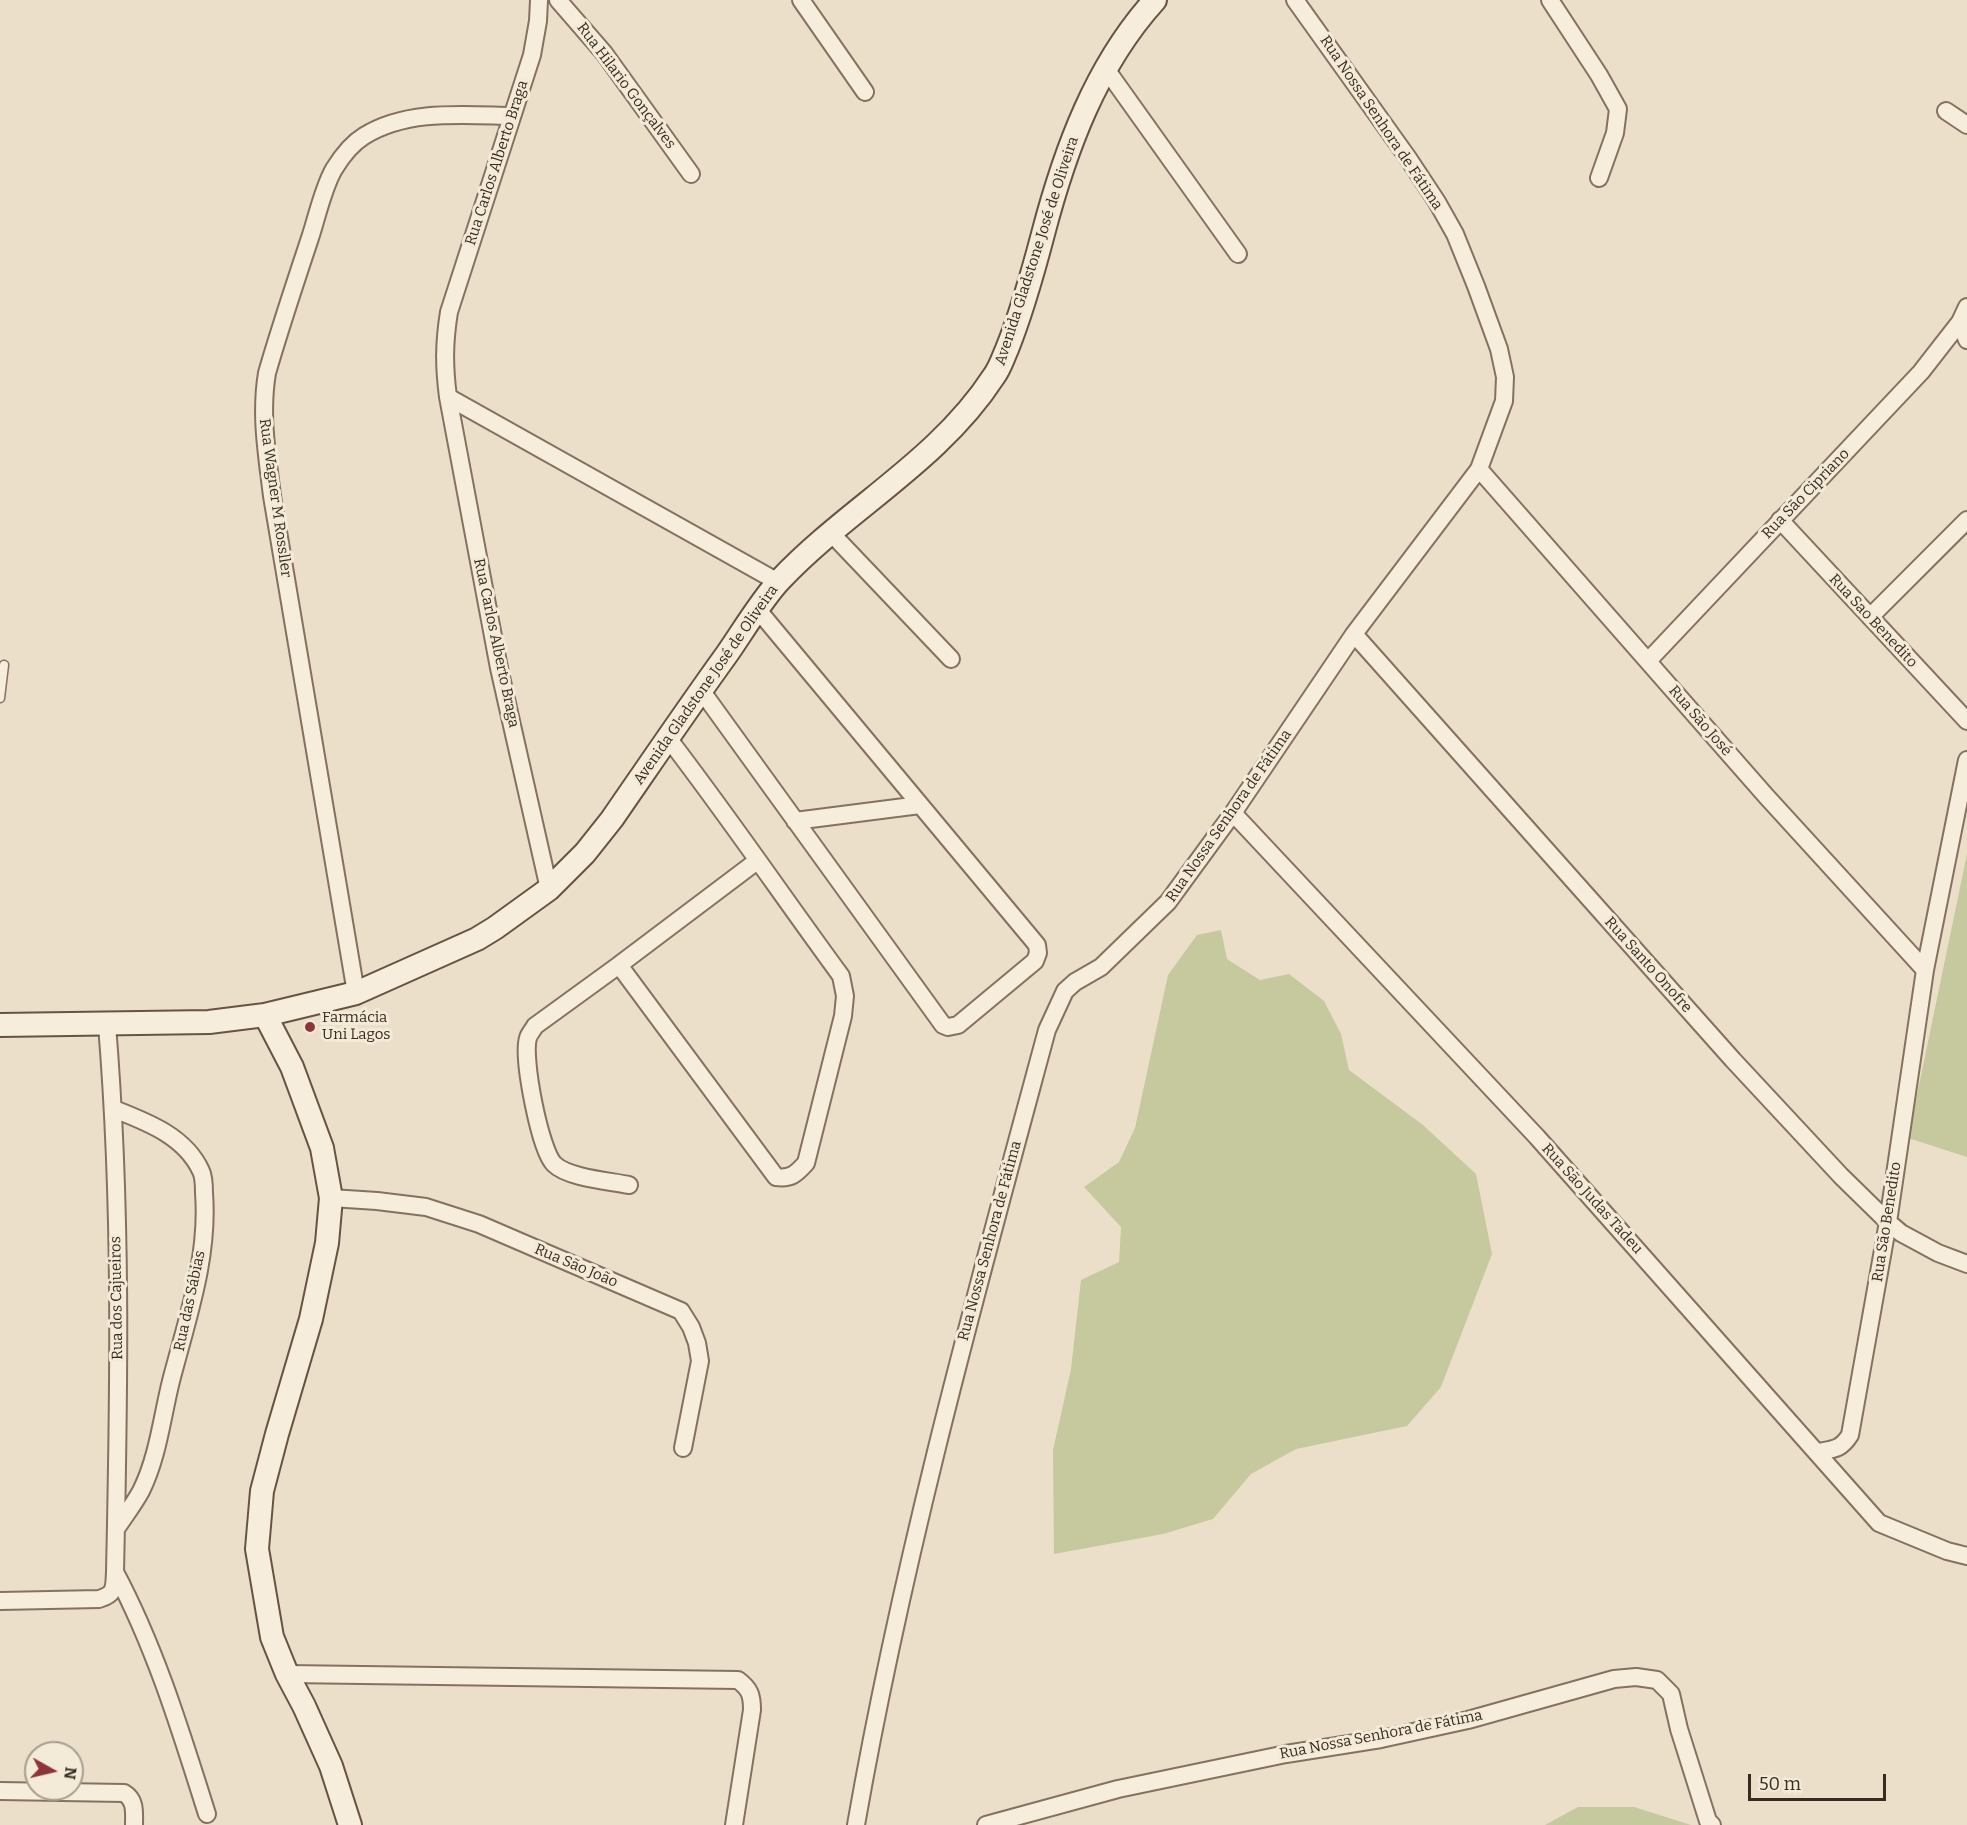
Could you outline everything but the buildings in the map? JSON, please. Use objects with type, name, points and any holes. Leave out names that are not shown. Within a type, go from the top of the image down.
[{"type":"main road","name":"Avenida Gladstone José de Oliveira","points":[[0,1025],[209,1022],[265,1015],[356,993],[477,939],[549,889],[585,853],[612,819],[778,582],[831,533],[944,438],[975,405],[997,373],[1034,267],[1052,198],[1075,131],[1106,69],[1140,16],[1155,0]]},
{"type":"main road","points":[[265,1015],[292,1067],[322,1148],[331,1198],[327,1243],[311,1319],[262,1491],[256,1549],[272,1637],[331,1766],[350,1825]]},
{"type":"street","name":"Rua Carlos Alberto Braga","points":[[539,0],[532,55],[449,312],[444,363],[448,397],[499,668],[549,889]]},
{"type":"street","name":"Rua Hilario Gonçalves","points":[[558,0],[604,53],[691,174]]},
{"type":"street","points":[[801,0],[865,92]]},
{"type":"street","name":"Rua Nossa Senhora de Fátima","points":[[856,1825],[873,1730],[910,1557],[960,1349],[1047,1030],[1065,991],[1075,982],[1101,967],[1168,902],[1233,813],[1354,634],[1479,469],[1503,401],[1505,377],[1499,349],[1455,234],[1402,149],[1295,0]]},
{"type":"street","points":[[1550,0],[1599,75],[1618,109],[1615,133],[1599,178]]},
{"type":"street","points":[[1106,69],[1238,254]]},
{"type":"street","points":[[1946,111],[1967,124]]},
{"type":"street","name":"Rua Wagner M Rossller","points":[[356,993],[272,496],[263,420],[265,384],[276,342],[321,203],[333,171],[347,150],[364,136],[387,125],[416,118],[450,115],[512,116]]},
{"type":"street","name":"Rua São Cipriano","points":[[1963,315],[1967,340]]},
{"type":"street","name":"Rua São Cipriano","points":[[1648,661],[1921,372],[1963,315]]},
{"type":"street","points":[[448,397],[778,582]]},
{"type":"street","name":"Rua São José","points":[[1479,469],[1766,796],[1924,970]]},
{"type":"street","name":"Rua Sao Benedito","points":[[1780,520],[1967,721]]},
{"type":"street","points":[[1870,617],[1967,520]]},
{"type":"street","points":[[831,533],[951,659]]},
{"type":"street","points":[[701,690],[943,1025],[954,1027],[958,1025],[1035,961],[1038,953],[1036,945],[758,610]]},
{"type":"street","name":"Rua Santo Onofre","points":[[1354,634],[1733,1060],[1841,1176],[1902,1233],[1938,1253],[1967,1264]]},
{"type":"street","points":[[619,965],[776,1177],[787,1178],[797,1174],[806,1163],[843,1016],[845,996],[841,976],[668,738]]},
{"type":"street","points":[[1924,970],[1967,760]]},
{"type":"street","points":[[795,820],[920,805]]},
{"type":"street","name":"Rua São Judas Tadeu","points":[[1233,813],[1537,1137],[1879,1522],[1947,1551],[1967,1556]]},
{"type":"street","points":[[629,1185],[567,1172],[554,1164],[545,1149],[530,1086],[528,1038],[535,1026],[757,861]]},
{"type":"street","name":"Rua São Benedito","points":[[1818,1452],[1833,1450],[1843,1445],[1850,1435],[1888,1222],[1924,970]]},
{"type":"street","name":"Rua dos Cajueiros","points":[[0,1601],[99,1599],[108,1596],[113,1590],[119,1316],[114,1109],[107,1025]]},
{"type":"street","name":"Rua das Sábias","points":[[114,1109],[145,1121],[173,1137],[193,1156],[203,1174],[205,1207],[202,1256],[198,1276],[154,1455],[141,1491],[116,1529]]},
{"type":"street","name":"Rua São João","points":[[331,1198],[426,1207],[479,1224],[681,1311],[694,1335],[700,1361],[683,1448]]},
{"type":"street","name":"Rua dos Cajueiros","points":[[115,1572],[150,1642],[207,1814]]},
{"type":"street","points":[[287,1674],[738,1680],[748,1688],[752,1696],[752,1710],[734,1825]]},
{"type":"street","name":"Rua Nossa Senhora de Fátima","points":[[986,1825],[1118,1789],[1286,1754],[1414,1732],[1468,1720],[1614,1679],[1636,1677],[1657,1680],[1671,1694],[1679,1729],[1708,1821],[1712,1825]]},
{"type":"street","points":[[0,1791],[124,1793],[130,1796],[134,1803],[134,1825]]},
{"type":"lane","points":[[0,698],[4,665]]},
{"type":"green space","points":[[1967,854],[1967,1157],[1908,1138]]},
{"type":"green space","points":[[1221,930],[1227,959],[1260,980],[1289,974],[1324,1001],[1341,1034],[1349,1070],[1423,1125],[1476,1174],[1492,1254],[1441,1387],[1407,1426],[1296,1449],[1251,1474],[1213,1519],[1163,1534],[1054,1554],[1053,1450],[1071,1369],[1081,1280],[1119,1262],[1121,1227],[1084,1187],[1119,1162],[1135,1128],[1168,975],[1197,935]]},
{"type":"green space","points":[[1578,1807],[1634,1807],[1691,1825],[1545,1825]]},
{"type":"place","name":"Farmácia Uni Lagos","points":[[310,1027]]}]
